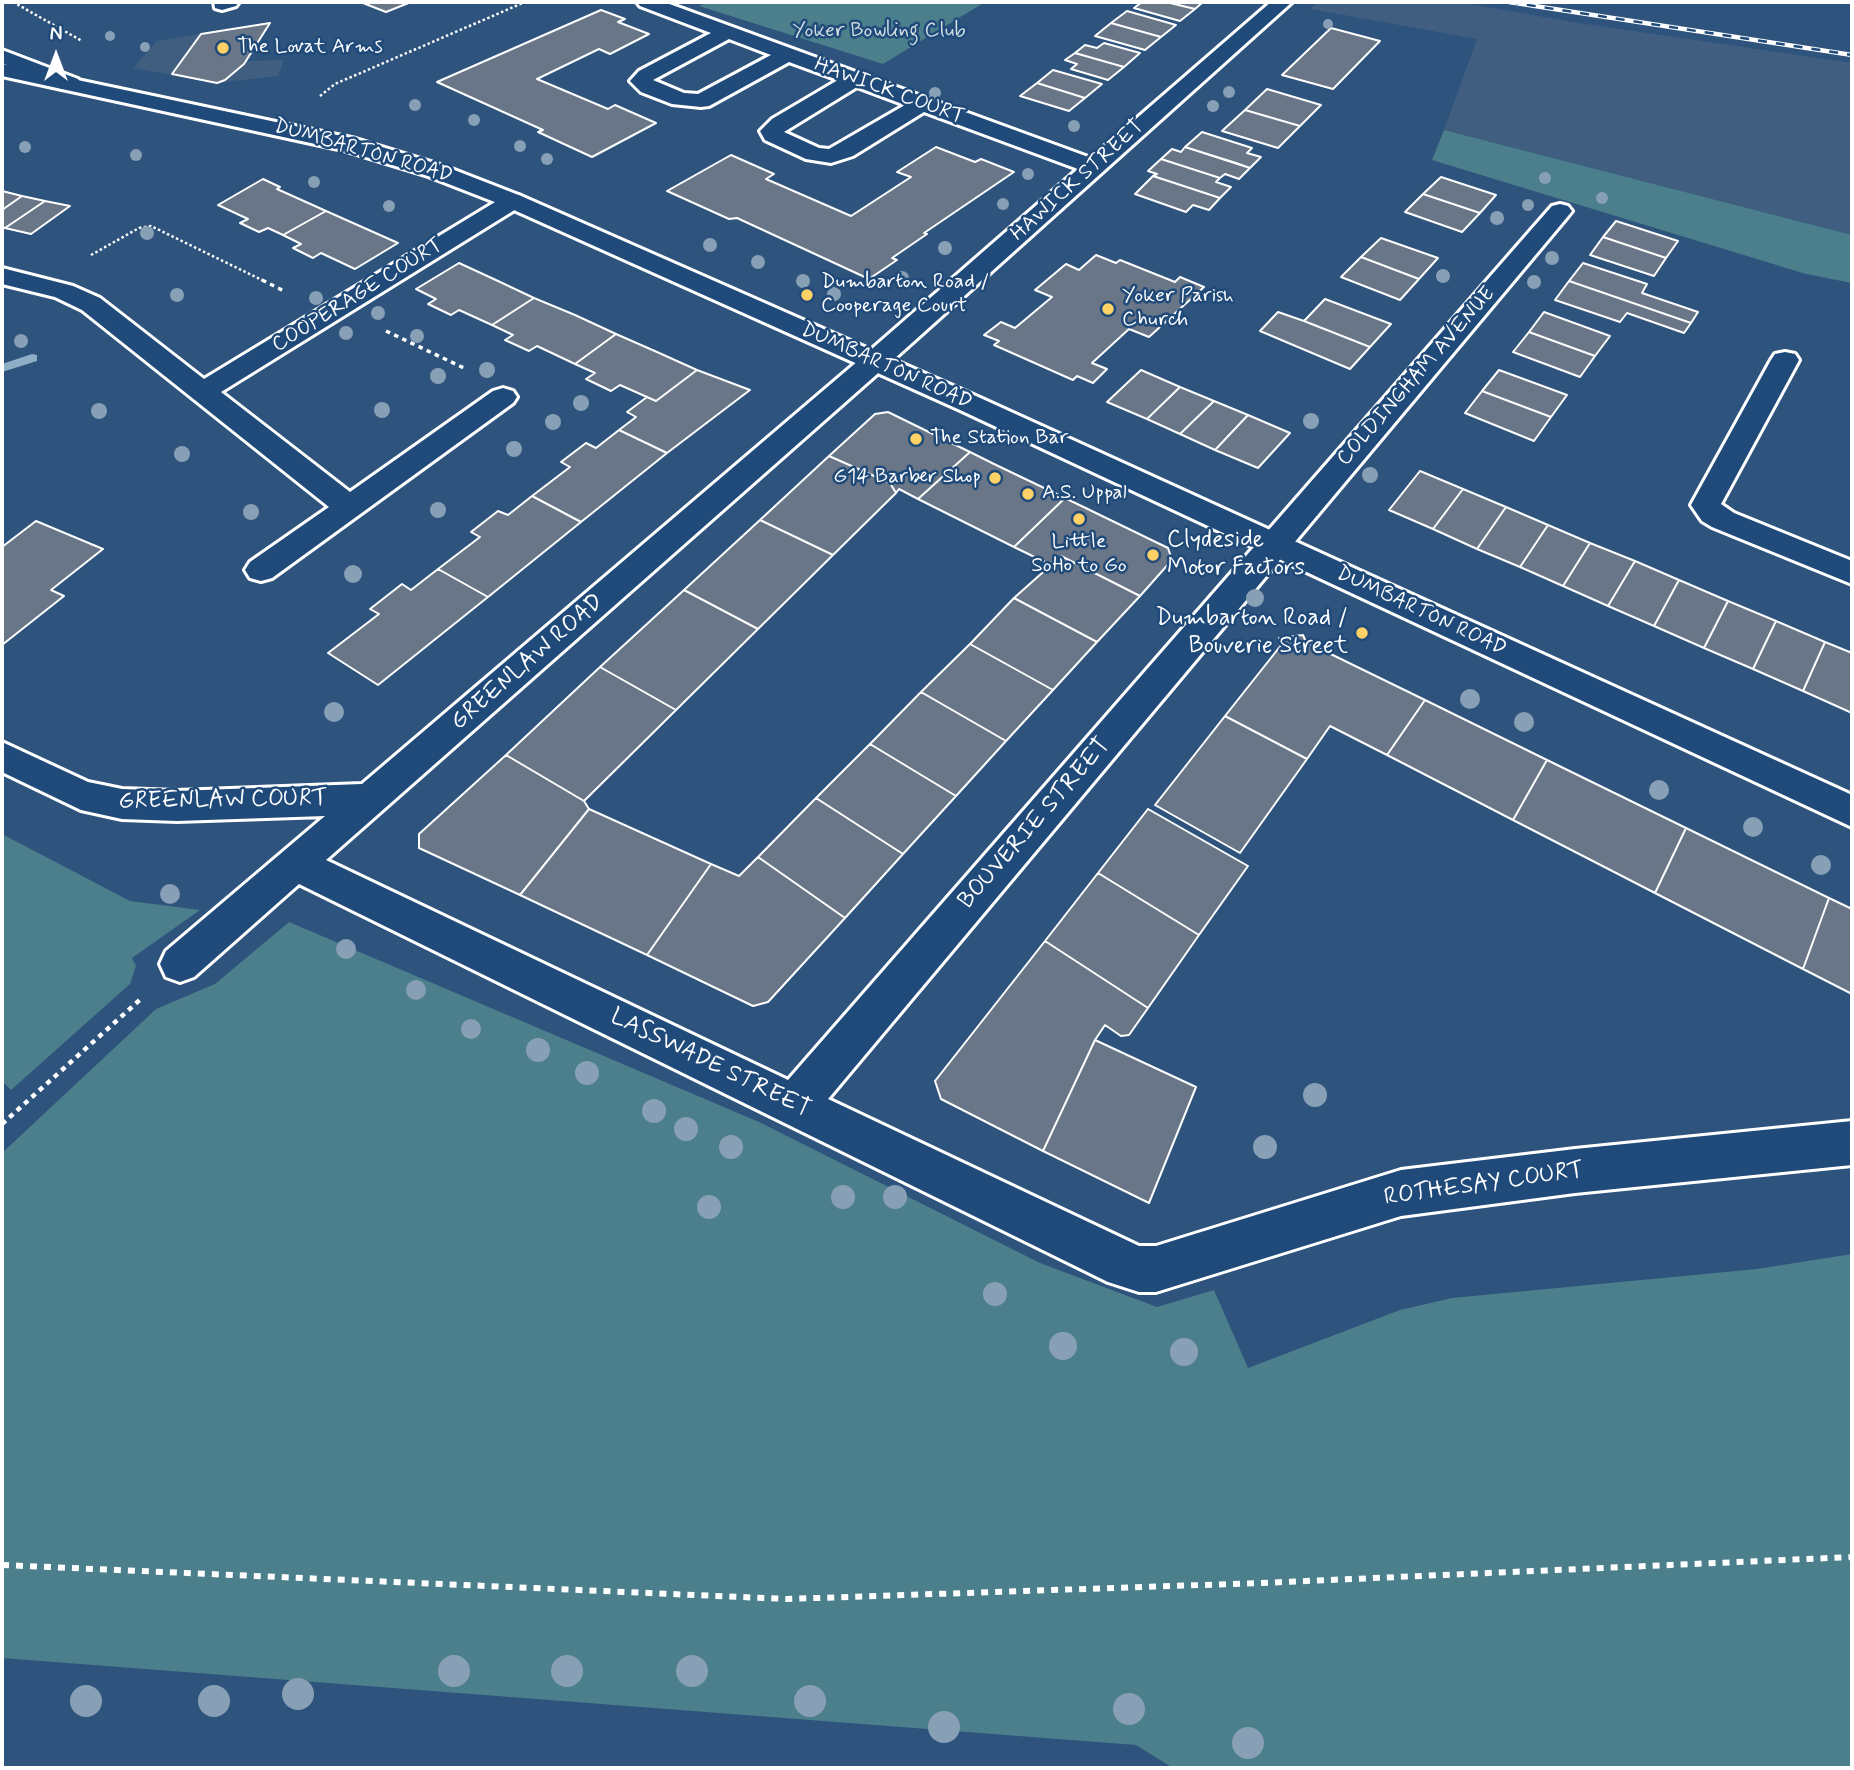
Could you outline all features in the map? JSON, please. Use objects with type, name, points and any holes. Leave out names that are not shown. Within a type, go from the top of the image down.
[{"type":"street","name":"HAWICK COURT","points":[[647,2],[1093,167]]},
{"type":"street","name":"HAWICK STREET","points":[[875,361],[1282,2]]},
{"type":"street","points":[[728,32],[646,75],[641,81],[680,99],[701,101],[788,54]]},
{"type":"street","points":[[2,56],[69,84]]},
{"type":"street","name":"DUMBARTON ROAD","points":[[2,69],[277,127],[394,157],[513,201],[875,361],[1852,812]]},
{"type":"street","points":[[855,79],[780,124],[772,131],[773,135],[814,154],[831,156],[845,151],[920,104]]},
{"type":"street","name":"COOPERAGE COURT","points":[[203,391],[513,201]]},
{"type":"street","name":"COLDINGHAM AVENUE","points":[[1275,544],[1560,211]]},
{"type":"street","points":[[2,276],[49,287],[91,304],[349,507]]},
{"type":"street","points":[[1785,360],[1706,505],[1713,514],[1723,520],[1852,573]]},
{"type":"street","name":"GREENLAW ROAD","points":[[180,964],[875,361]]},
{"type":"street","points":[[261,570],[503,397]]},
{"type":"street","name":"BOUVERIE STREET","points":[[795,1105],[1275,544]]},
{"type":"street","name":"GREENLAW COURT","points":[[2,756],[81,794],[122,804],[177,806],[371,799]]},
{"type":"street","name":"LASSWADE STREET","points":[[296,864],[1125,1265]]},
{"type":"street","name":"ROTHESAY COURT","points":[[1125,1265],[1139,1269],[1156,1269],[1401,1193],[1576,1171],[1852,1143]]},
{"type":"path","points":[[277,127],[335,85],[525,2]]},
{"type":"path","points":[[49,287],[92,254],[147,225],[311,304],[353,315],[472,372]]},
{"type":"path","points":[[2,1124],[180,964]]},
{"type":"path","points":[[2,1565],[787,1600],[1261,1584],[1852,1557]]},
{"type":"shaded area","points":[[1318,2],[1457,2],[1579,23],[1852,63],[1852,235],[1444,130],[1477,39],[1310,9]]},
{"type":"shaded area","points":[[270,23],[246,61],[284,60],[278,76],[217,83],[133,68],[157,41]]},
{"type":"green space","name":"Yoker Bowling Club","points":[[707,2],[985,2],[883,64],[699,6]]},
{"type":"green space","points":[[1444,130],[1852,235],[1852,283],[1806,274],[1432,160]]},
{"type":"green space","points":[[2,834],[130,901],[200,910],[132,958],[136,966],[130,984],[11,1090],[2,1081]]},
{"type":"green space","points":[[289,922],[759,1122],[1040,1263],[1157,1307],[1214,1290],[1248,1368],[1400,1310],[1452,1298],[1757,1269],[1852,1254],[1852,1768],[1173,1768],[1136,1745],[2,1658],[2,1153],[156,1009],[215,984]]},
{"type":"building","points":[[411,2],[386,12],[363,3]]},
{"type":"building","points":[[1142,2],[1166,2],[1195,9],[1180,21],[1134,8]]},
{"type":"building","points":[[1166,2],[1203,2],[1195,9]]},
{"type":"building","points":[[601,10],[625,19],[618,22],[649,34],[610,54],[599,49],[537,79],[608,109],[615,105],[656,123],[592,157],[538,132],[543,130],[437,82]]},
{"type":"building","points":[[1127,11],[1176,25],[1161,37],[1111,23]]},
{"type":"building","name":"The Lovat Arms","points":[[270,23],[244,64],[225,80],[217,83],[172,74],[201,34]]},
{"type":"building","points":[[1111,23],[1161,37],[1145,50],[1095,36]]},
{"type":"building","points":[[1331,28],[1380,41],[1333,89],[1282,75]]},
{"type":"building","points":[[1104,43],[1140,53],[1124,67],[1075,53],[1085,45],[1097,48]]},
{"type":"building","points":[[1075,53],[1124,67],[1108,80],[1071,69],[1077,64],[1065,60]]},
{"type":"building","points":[[1053,70],[1102,84],[1085,98],[1037,83]]},
{"type":"building","points":[[1037,83],[1085,98],[1069,111],[1020,96]]},
{"type":"building","points":[[1267,89],[1321,105],[1300,126],[1245,110]]},
{"type":"building","points":[[1245,110],[1300,126],[1278,148],[1222,131]]},
{"type":"building","points":[[1202,132],[1252,148],[1247,153],[1261,157],[1250,168],[1185,147]]},
{"type":"building","points":[[936,147],[975,162],[981,159],[1014,172],[924,233],[927,234],[892,258],[897,260],[869,279],[737,218],[729,219],[667,191],[731,155],[774,174],[766,179],[851,216],[911,177],[897,172]]},
{"type":"building","points":[[1185,147],[1250,168],[1239,179],[1225,174],[1220,178],[1161,159],[1172,149],[1181,152]]},
{"type":"building","points":[[1161,159],[1220,178],[1216,182],[1231,187],[1220,198],[1153,176],[1157,174],[1148,171]]},
{"type":"building","points":[[1153,176],[1220,198],[1209,210],[1193,205],[1186,212],[1135,194]]},
{"type":"building","points":[[1441,177],[1496,195],[1480,213],[1423,194]]},
{"type":"building","points":[[263,179],[280,187],[277,189],[326,211],[283,235],[268,228],[259,232],[240,223],[248,219],[218,205]]},
{"type":"building","points":[[2,191],[22,196],[2,210]]},
{"type":"building","points":[[1423,194],[1480,213],[1462,232],[1405,212]]},
{"type":"building","points":[[22,196],[45,201],[5,228],[2,227],[2,210]]},
{"type":"building","points":[[45,201],[70,206],[31,234],[5,228]]},
{"type":"building","points":[[326,211],[398,243],[355,269],[321,253],[313,258],[293,248],[301,244],[283,235]]},
{"type":"building","points":[[1616,221],[1678,241],[1666,258],[1603,237]]},
{"type":"building","points":[[1603,237],[1666,258],[1654,276],[1590,255]]},
{"type":"building","points":[[1381,238],[1438,258],[1419,279],[1361,257]]},
{"type":"building","name":"Yoker Parish Church","points":[[1096,255],[1116,263],[1120,260],[1175,282],[1180,277],[1204,287],[1149,337],[1129,329],[1092,363],[1107,369],[1093,383],[1077,376],[1073,380],[994,345],[999,341],[984,335],[1001,322],[1015,328],[1052,297],[1035,290],[1066,264],[1079,270]]},
{"type":"building","points":[[1361,257],[1419,279],[1400,300],[1341,277]]},
{"type":"building","points":[[459,263],[534,298],[492,325],[459,310],[451,315],[428,304],[436,299],[416,289]]},
{"type":"building","points":[[1583,263],[1647,284],[1642,293],[1698,312],[1691,323],[1569,281]]},
{"type":"building","points":[[1569,281],[1691,323],[1684,333],[1627,313],[1620,322],[1555,300]]},
{"type":"building","points":[[534,298],[616,334],[575,364],[537,346],[529,351],[505,340],[513,335],[492,325]]},
{"type":"building","points":[[1325,299],[1391,324],[1370,347],[1304,321]]},
{"type":"building","points":[[1278,312],[1370,347],[1350,369],[1260,331]]},
{"type":"building","points":[[1544,312],[1610,336],[1595,356],[1529,332]]},
{"type":"building","points":[[1529,332],[1595,356],[1580,377],[1513,352]]},
{"type":"building","points":[[616,334],[697,370],[656,401],[620,385],[611,391],[586,379],[595,373],[575,364]]},
{"type":"building","points":[[697,370],[750,390],[667,453],[619,430],[636,417],[627,412],[647,397],[656,401]]},
{"type":"building","points":[[1141,370],[1180,387],[1147,419],[1107,402]]},
{"type":"building","points":[[1499,370],[1567,395],[1551,417],[1482,391]]},
{"type":"building","points":[[1180,387],[1214,401],[1180,434],[1147,419]]},
{"type":"building","points":[[1482,391],[1551,417],[1534,441],[1465,413]]},
{"type":"building","points":[[1214,401],[1248,415],[1215,450],[1180,434]]},
{"type":"building","points":[[888,412],[970,452],[918,499],[899,489],[896,493],[890,483],[829,456],[875,414]]},
{"type":"building","points":[[1248,415],[1290,433],[1258,468],[1215,450]]},
{"type":"building","points":[[619,430],[667,453],[581,522],[532,496],[570,467],[561,462],[586,443],[596,448]]},
{"type":"building","points":[[970,452],[1065,498],[1014,547],[918,499]]},
{"type":"building","points":[[829,456],[890,483],[896,493],[833,555],[760,520]]},
{"type":"building","points":[[1420,471],[1463,489],[1433,529],[1389,510]]},
{"type":"building","points":[[1463,489],[1506,507],[1477,549],[1433,529]]},
{"type":"building","points":[[532,496],[581,522],[488,597],[438,569],[480,537],[471,532],[498,511],[508,515]]},
{"type":"building","points":[[1065,498],[1168,548],[1172,560],[1140,596],[1061,556],[1049,564],[1014,547]]},
{"type":"building","points":[[1506,507],[1548,525],[1520,567],[1477,549]]},
{"type":"building","points":[[760,520],[833,555],[758,629],[684,590]]},
{"type":"building","points":[[36,521],[103,549],[51,590],[64,596],[2,645],[2,547]]},
{"type":"building","points":[[1548,525],[1590,543],[1563,586],[1520,567]]},
{"type":"building","points":[[1590,543],[1635,561],[1608,606],[1563,586]]},
{"type":"building","points":[[1061,556],[1140,596],[1097,642],[1014,598]]},
{"type":"building","points":[[1635,561],[1679,580],[1654,626],[1608,606]]},
{"type":"building","points":[[438,569],[488,597],[378,685],[328,653],[379,614],[370,609],[402,584],[411,590]]},
{"type":"building","points":[[1679,580],[1728,601],[1704,648],[1654,626]]},
{"type":"building","points":[[684,590],[758,629],[676,710],[600,667]]},
{"type":"building","points":[[1014,598],[1097,642],[1053,690],[970,644]]},
{"type":"building","points":[[1728,601],[1776,621],[1753,669],[1704,648]]},
{"type":"building","points":[[1776,621],[1825,642],[1803,691],[1753,669]]},
{"type":"building","points":[[1303,635],[1306,642],[1425,700],[1387,755],[1330,726],[1307,759],[1225,716],[1282,644],[1279,638]]},
{"type":"building","points":[[1825,642],[1852,653],[1852,713],[1803,691]]},
{"type":"building","points":[[970,644],[1053,690],[1006,741],[921,692]]},
{"type":"building","points":[[600,667],[676,710],[584,801],[506,755]]},
{"type":"building","points":[[921,692],[1006,741],[956,796],[870,744]]},
{"type":"building","points":[[1425,700],[1547,760],[1513,820],[1387,755]]},
{"type":"building","points":[[1225,716],[1307,759],[1240,853],[1155,805]]},
{"type":"building","points":[[870,744],[956,796],[903,854],[816,798]]},
{"type":"building","points":[[506,755],[584,801],[589,809],[520,895],[419,848],[419,834]]},
{"type":"building","points":[[1547,760],[1686,828],[1655,893],[1513,820]]},
{"type":"building","points":[[816,798],[903,854],[845,918],[758,857]]},
{"type":"building","points":[[589,809],[711,864],[647,955],[520,895]]},
{"type":"building","points":[[1148,809],[1248,866],[1199,935],[1098,873]]},
{"type":"building","points":[[1686,828],[1829,898],[1803,969],[1655,893]]},
{"type":"building","points":[[758,857],[845,918],[768,1002],[753,1006],[647,955],[711,864],[739,876]]},
{"type":"building","points":[[1098,873],[1199,935],[1148,1008],[1045,941]]},
{"type":"building","points":[[1829,898],[1852,909],[1852,994],[1803,969]]},
{"type":"building","points":[[1045,941],[1148,1008],[1129,1035],[1121,1036],[1105,1025],[1095,1040],[1043,1151],[941,1099],[935,1081]]},
{"type":"building","points":[[1095,1040],[1196,1087],[1149,1203],[1043,1151]]},
{"type":"waterway","points":[[2,368],[32,358]]},
{"type":"railway","points":[[1509,2],[1852,55]]},
{"type":"place","name":"The Lovat Arms","points":[[223,48]]},
{"type":"place","name":"Dumbarton Road / Cooperage Court","points":[[807,295]]},
{"type":"place","name":"Yoker Parish Church","points":[[1108,309]]},
{"type":"place","name":"The Station Bar","points":[[916,439]]},
{"type":"place","name":"G14 Barber Shop","points":[[995,478]]},
{"type":"place","name":"A.S. Uppal","points":[[1028,494]]},
{"type":"place","name":"Little SoHo to Go","points":[[1079,519]]},
{"type":"place","name":"Clydeside Motor Factors","points":[[1153,555]]},
{"type":"place","name":"Dumbarton Road / Bouverie Street","points":[[1362,633]]}]
